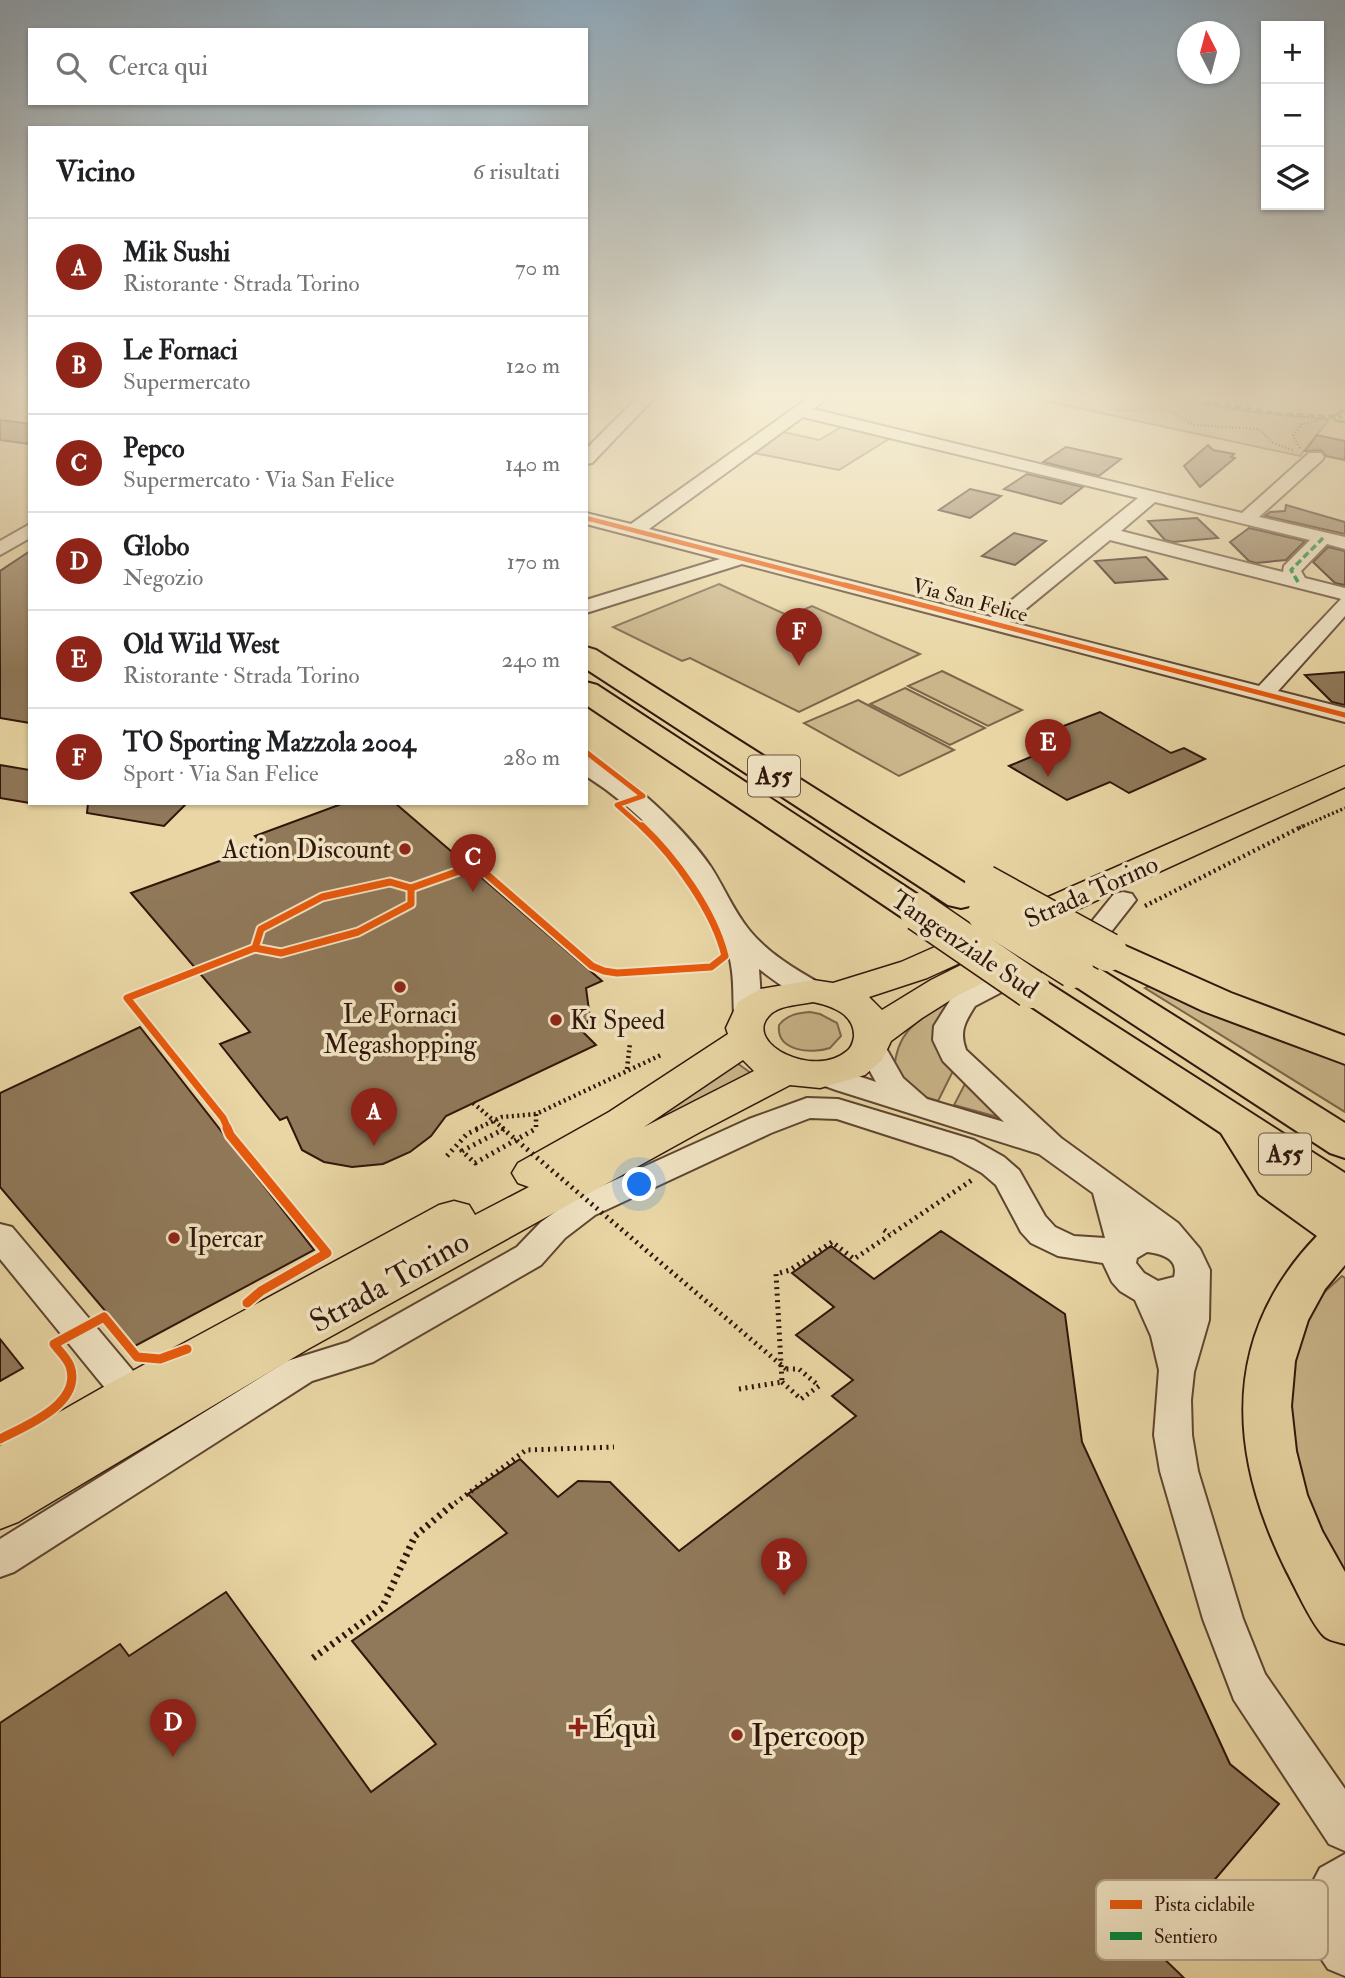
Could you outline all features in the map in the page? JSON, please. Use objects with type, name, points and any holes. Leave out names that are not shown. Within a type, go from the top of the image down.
[{"type":"highway","name":"Tangenziale Sud","points":[[588,657],[759,765],[865,811],[973,891],[1091,961],[1345,1143]]},
{"type":"highway","name":"Tangenziale Sud","points":[[588,692],[1031,989],[1230,1118],[1275,1183],[1339,1214]]},
{"type":"highway","points":[[1091,961],[1217,1002],[1345,1051]]},
{"type":"highway","points":[[1339,1214],[1322,1261],[1291,1302],[1271,1353],[1266,1378],[1265,1408],[1272,1467],[1283,1503],[1308,1557],[1345,1619]]},
{"type":"main road","name":"Strada Torino","points":[[823,993],[862,988],[914,970],[1345,775]]},
{"type":"main road","name":"Strada Torino","points":[[874,1042],[900,1013],[937,991],[1345,794]]},
{"type":"main road","points":[[823,993],[850,1001],[863,1011],[872,1023],[874,1042],[863,1059],[848,1068],[803,1072],[768,1063],[754,1053],[747,1027],[759,1004],[775,996],[823,993]]},
{"type":"main road","name":"Strada Torino","points":[[0,1471],[131,1394],[623,1122],[747,1027]]},
{"type":"main road","name":"Strada Torino","points":[[0,1507],[280,1341],[573,1180],[803,1072]]},
{"type":"street","points":[[634,531],[696,486]]},
{"type":"street","points":[[1107,486],[1345,543]]},
{"type":"street","points":[[1246,519],[1278,486]]},
{"type":"street","points":[[995,624],[1151,497]]},
{"type":"street","name":"Via San Felice","points":[[588,519],[1345,715]]},
{"type":"street","points":[[0,549],[28,530]]},
{"type":"street","points":[[1106,533],[1345,594]]},
{"type":"street","points":[[657,584],[669,573],[676,560],[673,547],[661,538]]},
{"type":"street","points":[[1298,582],[1291,570],[1323,538]]},
{"type":"street","points":[[657,584],[719,553]]},
{"type":"street","points":[[588,604],[742,559]]},
{"type":"street","points":[[1264,694],[1345,604]]},
{"type":"street","points":[[588,768],[654,819],[691,857],[735,930],[746,964],[747,1027]]},
{"type":"street","points":[[1123,900],[1098,931],[964,1000],[948,1026],[948,1040],[953,1054],[1050,1146],[1134,1206],[1171,1236],[1187,1253],[1192,1269],[1192,1320],[1176,1372]]},
{"type":"street","points":[[735,930],[789,978],[823,993]]},
{"type":"street","points":[[874,1042],[892,1084],[917,1105]]},
{"type":"street","points":[[803,1072],[1050,1146]]},
{"type":"street","points":[[0,1560],[300,1371],[360,1352],[529,1256],[560,1223],[584,1207],[750,1131],[807,1108],[838,1109],[963,1148],[993,1165],[1008,1178],[1033,1224],[1043,1235],[1058,1244],[1074,1248],[1121,1252],[1136,1241],[1158,1241],[1183,1252],[1192,1269],[1188,1286],[1175,1293],[1148,1291],[1132,1283],[1123,1274],[1119,1265],[1121,1252],[1123,1238],[1108,1189]]},
{"type":"street","points":[[0,1236],[131,1394]]},
{"type":"street","points":[[1148,1291],[1169,1336],[1176,1372],[1173,1435],[1180,1471],[1233,1650],[1249,1686],[1345,1828]]},
{"type":"street","points":[[1328,1901],[1333,1887],[1345,1877]]},
{"type":"street","points":[[1328,1923],[1335,1940],[1345,1952]]},
{"type":"path","points":[[627,1069],[630,1043]]},
{"type":"path","points":[[447,1156],[467,1134],[502,1117],[536,1114],[663,1054]]},
{"type":"path","points":[[472,1103],[503,1129],[786,1369],[799,1369],[819,1386],[802,1399],[782,1382],[776,1274],[790,1270],[832,1242],[854,1259],[975,1178],[964,1171]]},
{"type":"path","points":[[503,1129],[462,1151],[475,1163],[537,1129],[536,1114]]},
{"type":"path","points":[[884,1230],[890,1234]]},
{"type":"path","points":[[738,1389],[782,1382]]},
{"type":"path","points":[[313,1658],[382,1608],[415,1536],[465,1494],[494,1476],[526,1450],[614,1447]]},
{"type":"shaded area","points":[[719,584],[789,616],[812,606],[920,654],[799,712],[690,658],[682,661],[613,627]]},
{"type":"shaded area","points":[[942,671],[1022,710],[988,726],[908,686]]},
{"type":"shaded area","points":[[905,688],[985,728],[950,745],[870,704]]},
{"type":"shaded area","points":[[858,700],[954,750],[899,776],[804,723]]},
{"type":"shaded area","points":[[1151,985],[1345,1063],[1345,1112],[1145,988]]},
{"type":"shaded area","points":[[949,1001],[952,1002],[956,1065],[938,1101],[922,1096],[894,1070],[899,1045],[904,1036],[918,1021]]},
{"type":"shaded area","points":[[810,1012],[837,1023],[841,1036],[830,1048],[814,1051],[797,1049],[783,1041],[779,1025],[793,1015]]},
{"type":"shaded area","points":[[737,1063],[755,1076],[466,1220],[623,1136]]},
{"type":"shaded area","points":[[969,1076],[1005,1119],[954,1105]]},
{"type":"shaded area","points":[[1342,1276],[1345,1278],[1345,1585],[1327,1557],[1285,1431],[1297,1332],[1318,1298]]},
{"type":"building","points":[[1008,486],[1083,487],[1061,504],[1004,489]]},
{"type":"building","points":[[970,489],[1001,496],[970,518],[939,510]]},
{"type":"building","points":[[1286,505],[1345,522],[1345,534],[1265,516],[1270,512],[1285,511]]},
{"type":"building","points":[[1197,518],[1218,538],[1173,542],[1165,540],[1148,521]]},
{"type":"building","points":[[1249,528],[1305,541],[1286,560],[1256,563],[1249,561],[1230,542]]},
{"type":"building","points":[[1014,533],[1046,541],[1015,565],[982,556]]},
{"type":"building","points":[[1328,547],[1345,551],[1345,585],[1335,583],[1313,562]]},
{"type":"building","points":[[28,552],[28,723],[0,718],[0,571]]},
{"type":"building","points":[[1146,557],[1167,579],[1115,583],[1095,561]]},
{"type":"building","points":[[1345,672],[1345,705],[1332,702],[1305,675]]},
{"type":"building","points":[[1100,712],[1171,753],[1184,748],[1205,759],[1129,793],[1110,782],[1067,800],[1009,766],[1050,749],[1032,738]]},
{"type":"building","points":[[0,765],[28,770],[28,803],[0,798]]},
{"type":"building","points":[[88,805],[185,805],[164,826],[87,813]]},
{"type":"building","name":"Le Fornaci Megashopping","points":[[339,805],[397,805],[602,981],[586,988],[590,1018],[582,1031],[596,1045],[446,1116],[431,1136],[410,1152],[383,1164],[352,1167],[324,1162],[302,1150],[287,1117],[280,1120],[220,1044],[250,1032],[131,893],[264,845],[255,836]]},
{"type":"building","points":[[140,1027],[314,1250],[135,1346],[0,1187],[0,1093]]},
{"type":"building","points":[[941,1231],[1065,1314],[1082,1442],[1230,1764],[1279,1804],[1214,1880],[1096,1880],[1096,1960],[1165,1960],[1184,1978],[0,1978],[0,1723],[120,1644],[129,1656],[226,1592],[371,1792],[436,1744],[352,1641],[507,1533],[468,1494],[520,1459],[558,1497],[578,1481],[610,1482],[679,1551],[856,1416],[832,1396],[853,1380],[796,1335],[834,1307],[792,1273],[831,1246],[874,1279]]},
{"type":"building","points":[[0,1339],[23,1368],[0,1381]]},
{"type":"marked path","points":[[1298,582],[1291,570],[1323,538]]},
{"type":"cycle path","points":[[588,519],[1345,715]]},
{"type":"cycle path","points":[[247,1303],[261,1291],[327,1253],[230,1135],[223,1118],[127,998],[255,948],[261,929],[322,897],[390,882],[411,888],[476,865],[592,966],[617,973],[711,967],[725,956],[717,933],[695,893],[667,853],[617,805],[643,796],[588,754]]},
{"type":"cycle path","points":[[255,948],[281,953],[358,932],[411,904],[411,888]]},
{"type":"cycle path","points":[[0,1439],[36,1420],[61,1401],[69,1391],[72,1379],[70,1366],[54,1344],[104,1317],[137,1357],[160,1359],[187,1349]]},
{"type":"place","name":"TO Sporting Mazzola 2004","points":[[799,666]]},
{"type":"place","name":"Old Wild West","points":[[1048,777]]},
{"type":"place","name":"Action Discount","points":[[405,849]]},
{"type":"place","name":"Pepco","points":[[473,892]]},
{"type":"place","name":"Le Fornaci Megashopping","points":[[400,987]]},
{"type":"place","name":"K1 Speed","points":[[556,1020]]},
{"type":"place","name":"Mik Sushi","points":[[374,1146]]},
{"type":"place","name":"Ipercar","points":[[174,1238]]},
{"type":"place","name":"Le Fornaci","points":[[784,1596]]},
{"type":"place","name":"Équì","points":[[578,1727]]},
{"type":"place","name":"Ipercoop","points":[[737,1735]]},
{"type":"place","name":"Globo","points":[[173,1757]]}]
